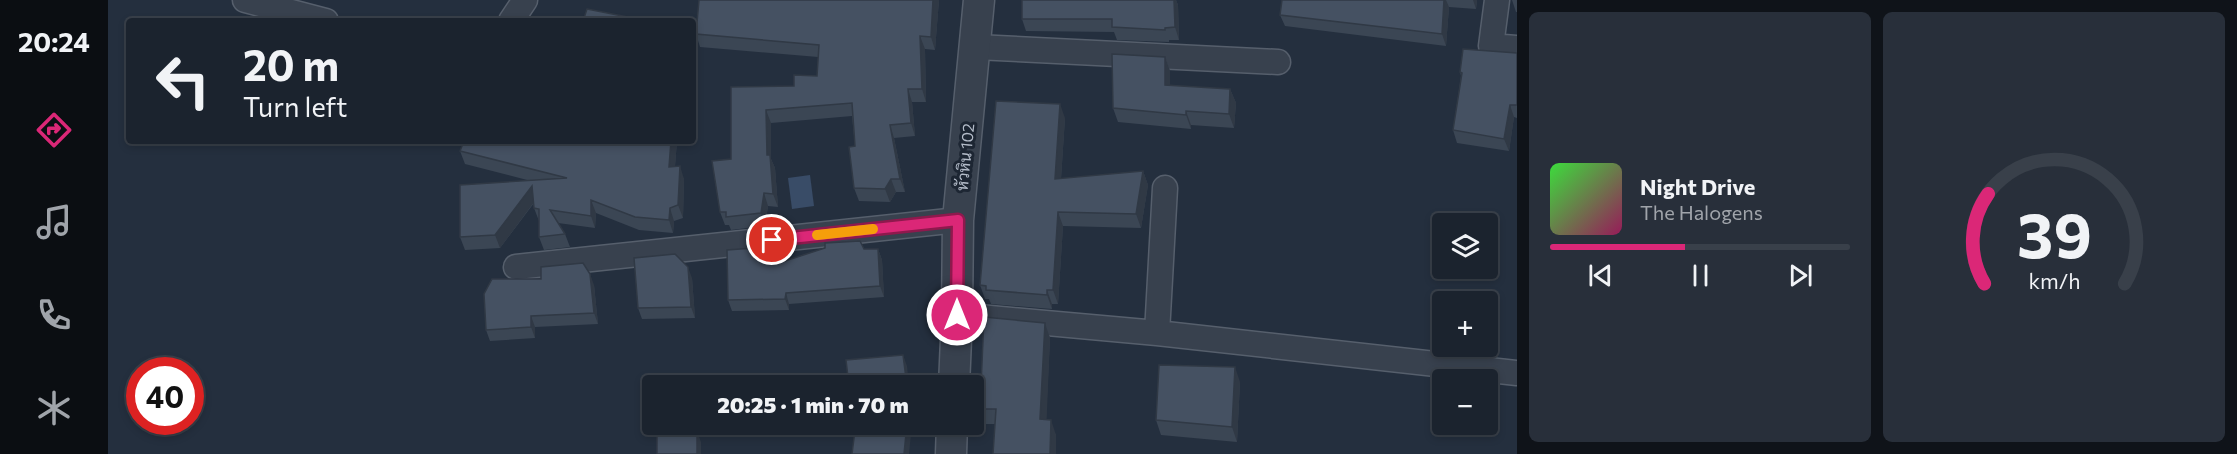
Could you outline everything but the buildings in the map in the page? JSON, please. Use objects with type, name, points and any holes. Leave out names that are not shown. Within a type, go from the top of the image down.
[{"type":"street","points":[[245,0],[314,18]]},
{"type":"street","points":[[513,18],[525,0]]},
{"type":"street","name":"หัวหิน 102","points":[[954,375],[958,220],[979,0]]},
{"type":"street","points":[[1497,0],[1491,46],[1517,48]]},
{"type":"street","points":[[976,47],[1278,62]]},
{"type":"street","points":[[1157,333],[1165,188]]},
{"type":"street","points":[[516,267],[958,220]]},
{"type":"street","points":[[957,315],[1157,333],[1517,373]]},
{"type":"street","points":[[951,454],[952,435]]},
{"type":"water","points":[[810,175],[814,206],[792,209],[788,178]]},
{"type":"slow traffic","points":[[817,235],[873,229]]},
{"type":"route","points":[[772,240],[958,220],[957,315]]}]
